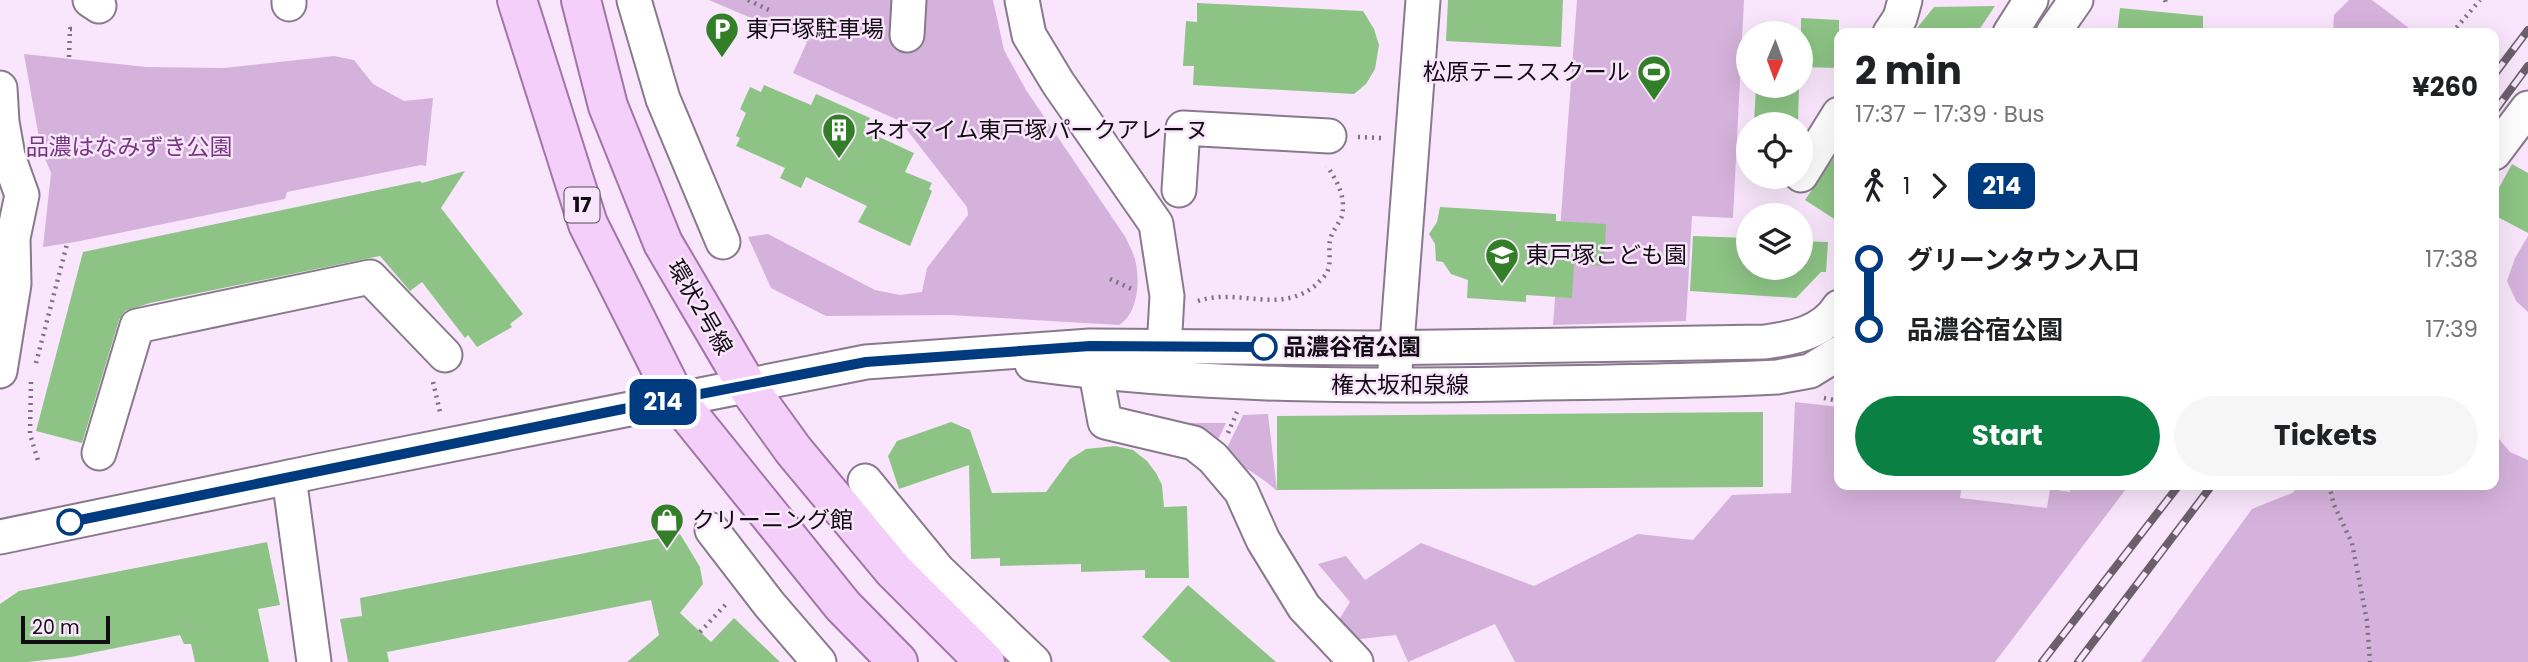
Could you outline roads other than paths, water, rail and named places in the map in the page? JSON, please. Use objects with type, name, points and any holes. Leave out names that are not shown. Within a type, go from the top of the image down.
[{"type":"main road","name":"17","points":[[517,0],[588,224],[676,399],[843,606],[898,662]]},
{"type":"main road","name":"環状2号線","points":[[581,0],[608,106],[663,243],[747,386],[794,451],[894,571],[985,662]]},
{"type":"street","points":[[634,0],[663,99],[723,242]]},
{"type":"street","points":[[907,35],[909,0]]},
{"type":"street","points":[[1022,0],[1029,35],[1050,71],[1156,224],[1167,296],[1163,361]]},
{"type":"street","points":[[1394,387],[1423,0]]},
{"type":"street","points":[[1893,28],[1900,18],[1905,0]]},
{"type":"street","points":[[2013,28],[2031,0]]},
{"type":"street","points":[[0,88],[8,156],[22,195],[13,238],[13,284],[0,371]]},
{"type":"street","points":[[2499,146],[2528,108]]},
{"type":"street","points":[[1813,156],[1834,122]]},
{"type":"street","points":[[1179,190],[1183,128],[1316,135]]},
{"type":"street","points":[[99,453],[137,326],[370,277],[445,355]]},
{"type":"street","name":"権太坂和泉線","points":[[957,354],[1096,373],[1163,361],[1395,347],[1765,342],[1801,337],[1834,313]]},
{"type":"street","name":"権太坂和泉線","points":[[0,537],[866,362],[1090,346],[1163,361],[1394,387],[1776,377],[1810,371],[1834,356]]},
{"type":"street","points":[[1096,373],[1105,422],[1194,443],[1213,458],[1241,491],[1263,540],[1304,607],[1356,662]]},
{"type":"street","points":[[289,477],[314,662]]},
{"type":"street","points":[[864,481],[938,570],[1034,662]]},
{"type":"street","points":[[712,530],[819,662]]},
{"type":"railway","points":[[2499,68],[2528,30]]},
{"type":"railway","points":[[2499,105],[2528,66]]},
{"type":"railway","points":[[2042,662],[2175,490]]},
{"type":"railway","points":[[2078,662],[2208,490]]},
{"type":"place","name":"東戸塚駐車場","points":[[722,59]]},
{"type":"place","name":"松原テニススクール","points":[[1654,102]]},
{"type":"place","name":"ネオマイム東戸塚パークアレーヌ","points":[[839,160]]},
{"type":"place","name":"東戸塚こども園","points":[[1502,285]]},
{"type":"place","name":"品濃谷宿公園","points":[[1264,347]]},
{"type":"place","name":"クリーニング館","points":[[667,550]]},
{"type":"park label","name":"品濃はなみずき公園","points":[[129,147]]}]
